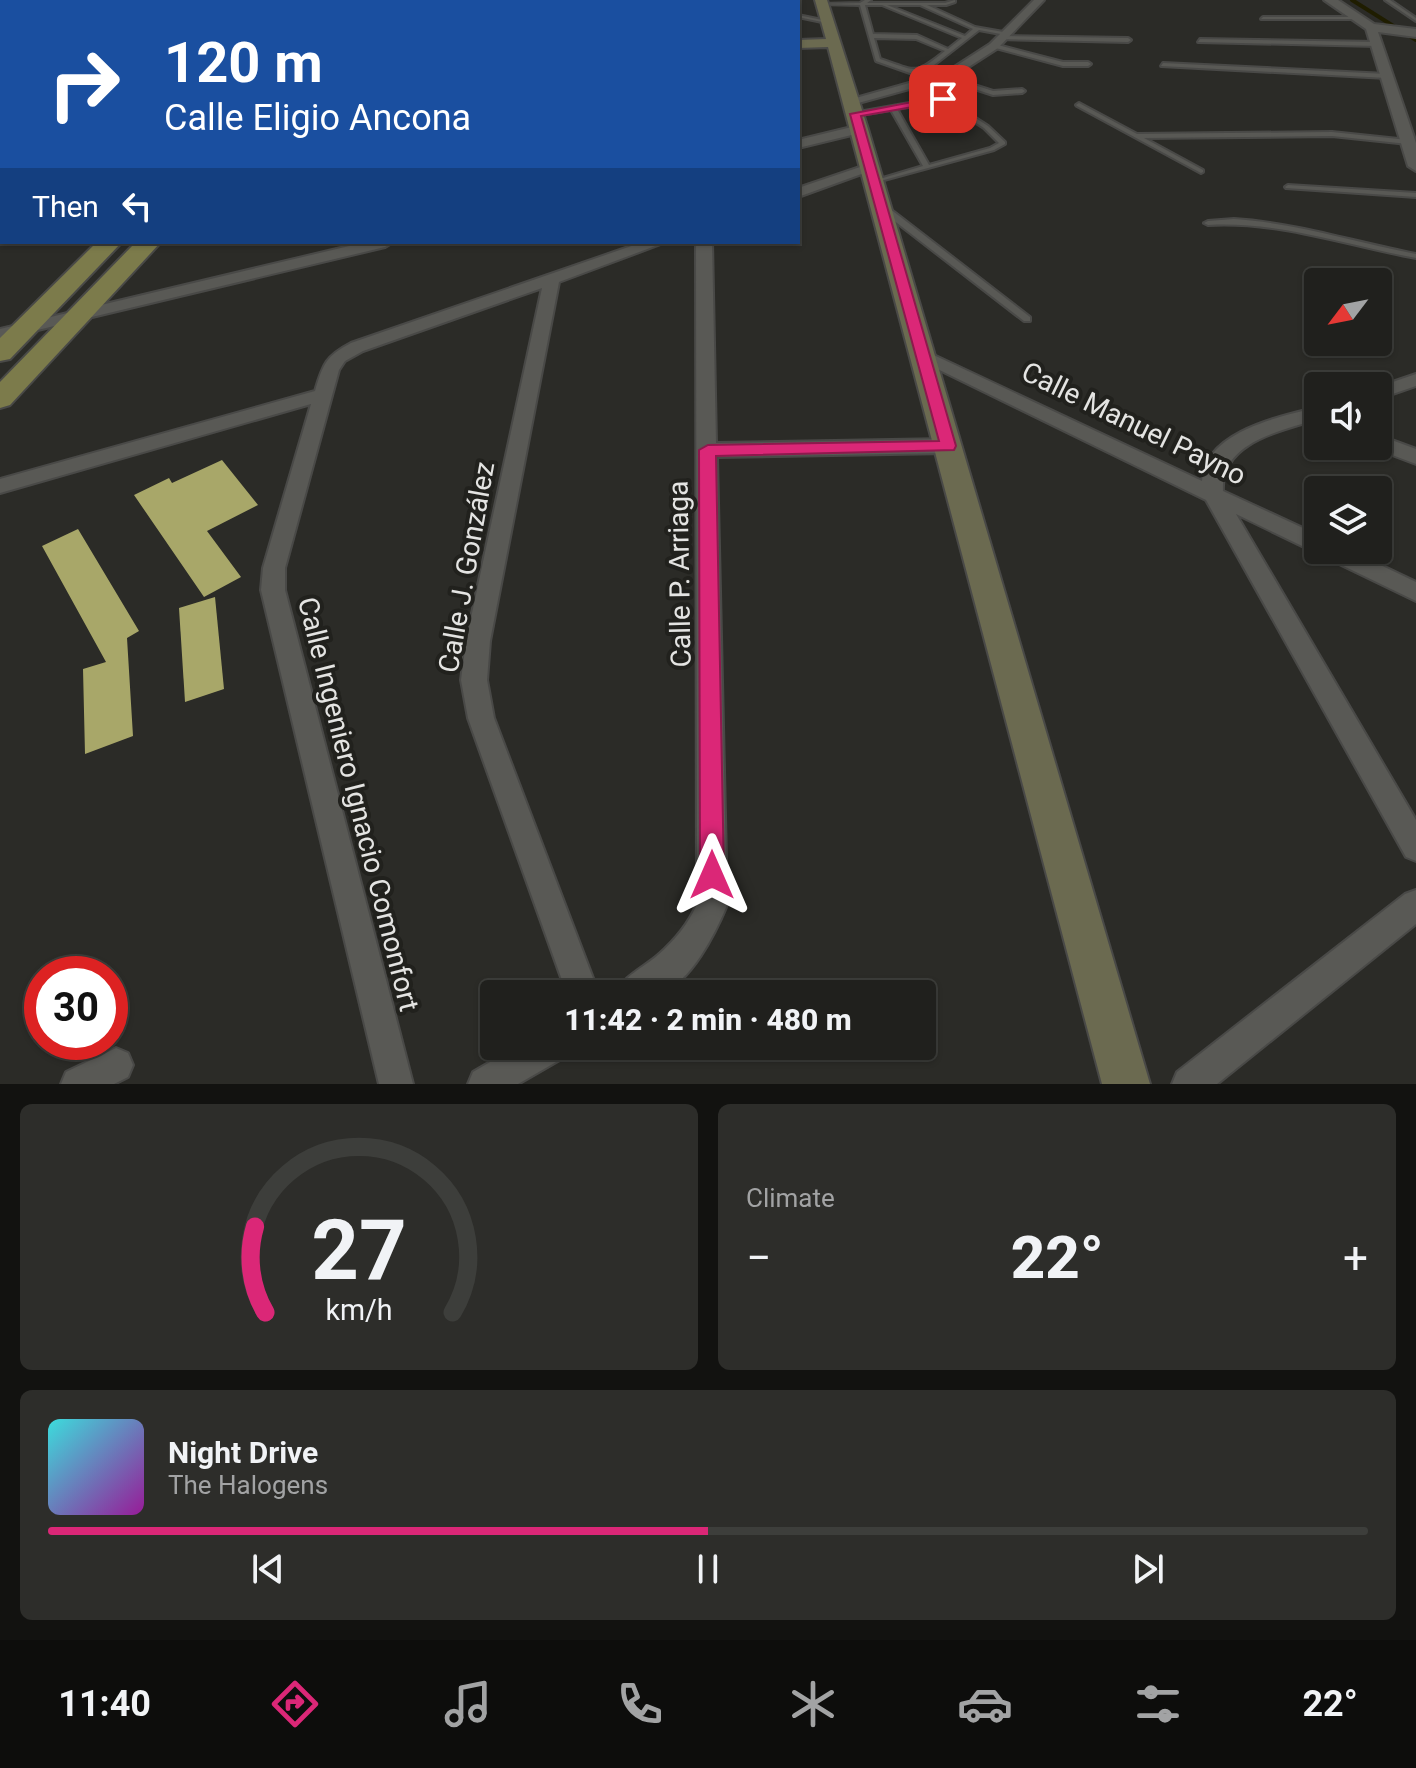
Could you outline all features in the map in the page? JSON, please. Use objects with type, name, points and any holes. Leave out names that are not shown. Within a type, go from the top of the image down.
[{"type":"main road","points":[[821,2],[856,115],[1126,1084]]},
{"type":"main road","points":[[800,37],[830,34]]},
{"type":"main road","points":[[800,43],[830,34]]},
{"type":"main road","points":[[0,353],[108,244]]},
{"type":"main road","points":[[0,399],[147,244]]},
{"type":"street","points":[[800,143],[943,77],[1000,39],[1039,0]]},
{"type":"street","points":[[1330,0],[1370,24],[1416,33]]},
{"type":"street","points":[[1370,24],[1416,166]]},
{"type":"street","points":[[800,193],[876,186]]},
{"type":"street","points":[[0,334],[377,244]]},
{"type":"street","points":[[552,279],[652,244]]},
{"type":"street","name":"Calle P. Arriaga","points":[[652,980],[677,962],[691,947],[703,931],[712,905],[704,244]]},
{"type":"street","name":"Calle Ingeniero Ignacio Comonfort","points":[[396,1084],[273,590],[274,568],[332,365],[338,357],[357,347],[552,279]]},
{"type":"street","name":"Calle J. González","points":[[552,279],[478,641],[474,680],[481,718],[578,980]]},
{"type":"street","name":"Calle Manuel Payno","points":[[923,355],[1304,538]]},
{"type":"street","points":[[1392,388],[1416,380]]},
{"type":"street","points":[[0,486],[324,394]]},
{"type":"street","points":[[1304,419],[1253,434],[1226,453],[1214,468],[1213,494],[1416,847]]},
{"type":"street","points":[[708,450],[948,446]]},
{"type":"street","points":[[1392,448],[1416,457]]},
{"type":"street","points":[[1358,564],[1416,592]]},
{"type":"street","points":[[1189,1084],[1416,905]]},
{"type":"street","points":[[485,1084],[527,1060]]},
{"type":"street","points":[[78,1084],[116,1065]]},
{"type":"lane","points":[[889,0],[898,4]]},
{"type":"lane","points":[[821,2],[918,4],[950,3],[950,0]]},
{"type":"lane","points":[[1387,0],[1416,20]]},
{"type":"lane","points":[[866,2],[880,62],[910,71],[923,71],[977,29]]},
{"type":"lane","points":[[878,3],[965,38]]},
{"type":"lane","points":[[918,4],[1063,64],[1088,64]]},
{"type":"lane","points":[[908,16],[917,37]]},
{"type":"lane","points":[[800,17],[830,34]]},
{"type":"lane","points":[[1263,18],[1370,24]]},
{"type":"lane","points":[[872,36],[917,37],[948,51]]},
{"type":"lane","points":[[1000,39],[1128,40]]},
{"type":"lane","points":[[1200,41],[1377,44]]},
{"type":"lane","points":[[1163,65],[1387,76]]},
{"type":"lane","points":[[943,77],[993,93],[1022,91]]},
{"type":"lane","points":[[856,115],[935,100],[951,101],[1002,138],[1000,146],[876,186],[1027,319]]},
{"type":"lane","points":[[1079,105],[1201,171]]},
{"type":"lane","points":[[893,107],[927,168]]},
{"type":"lane","points":[[1136,136],[1332,134],[1408,142]]},
{"type":"lane","points":[[1288,187],[1416,195]]},
{"type":"lane","points":[[1208,223],[1264,223],[1416,256]]},
{"type":"building","points":[[222,460],[258,505],[207,531],[241,577],[204,597],[134,495],[169,478],[172,483]]},
{"type":"building","points":[[78,529],[139,631],[127,638],[133,736],[85,754],[83,669],[106,662],[42,546]]},
{"type":"building","points":[[215,597],[224,689],[185,702],[179,608]]},
{"type":"waterway","points":[[1352,0],[1416,40]]},
{"type":"route","points":[[712,875],[708,450],[948,446],[855,114],[943,99]]}]
